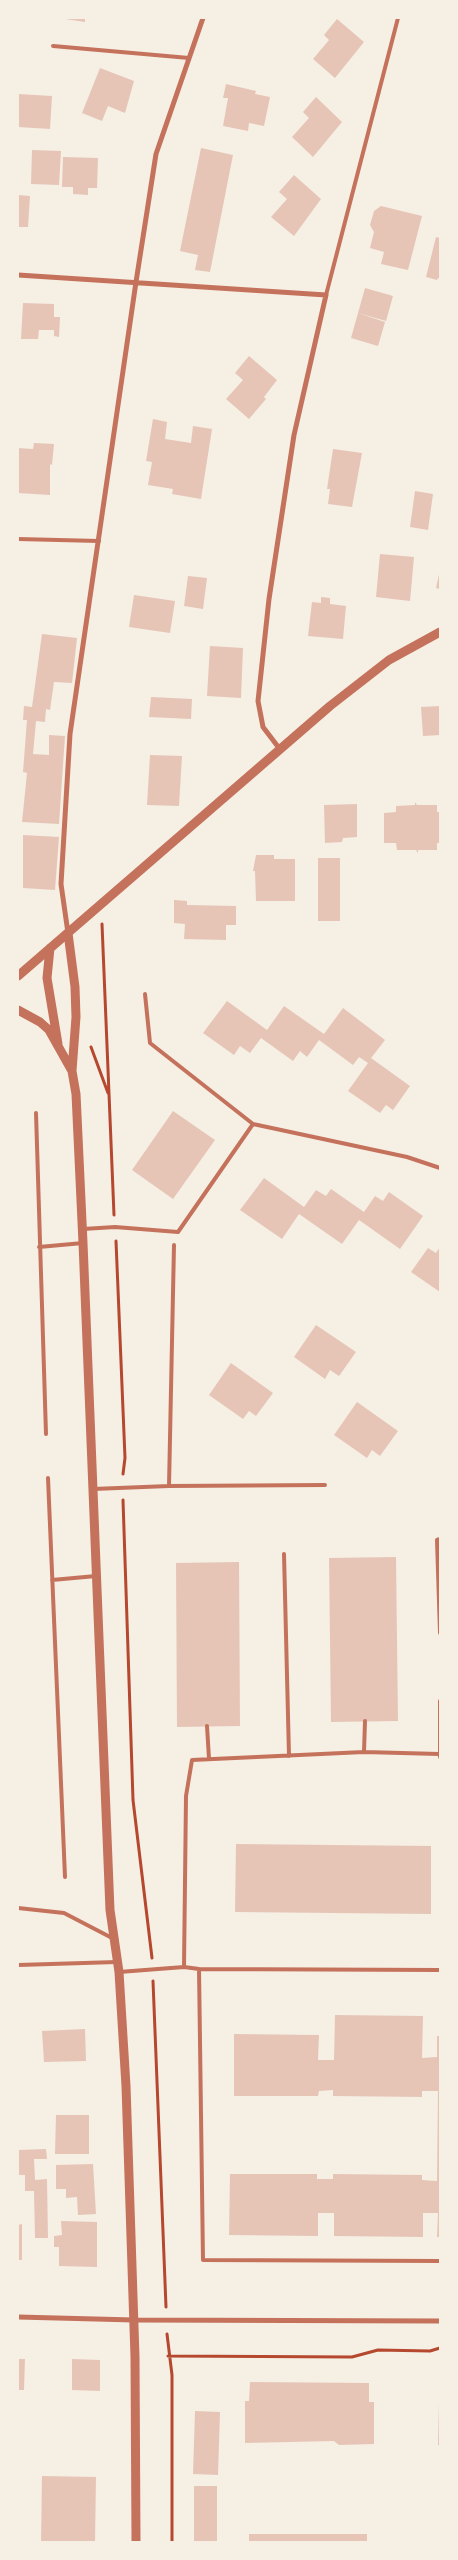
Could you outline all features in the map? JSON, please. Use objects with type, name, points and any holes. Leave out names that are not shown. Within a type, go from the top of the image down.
[{"type":"street","points":[[136,2542],[137,2469],[134,2320],[126,2086],[119,1972],[110,1910],[83,1229],[76,1094],[72,1071],[76,1017],[75,987],[61,884],[70,734],[156,154],[203,18]]},
{"type":"street","points":[[18,276],[326,295],[294,435],[268,599],[258,701],[263,727],[279,748]]},
{"type":"street","points":[[18,976],[279,748],[389,660],[440,632]]},
{"type":"street","points":[[50,948],[47,978],[58,1044]]},
{"type":"street","points":[[18,1010],[40,1022],[58,1044],[72,1071]]},
{"type":"street","points":[[18,2317],[134,2320],[440,2321]]},
{"type":"lane","points":[[326,295],[398,18]]},
{"type":"lane","points":[[53,46],[189,58]]},
{"type":"lane","points":[[18,539],[99,541]]},
{"type":"lane","points":[[145,994],[150,1043],[253,1124],[407,1157],[440,1168]]},
{"type":"lane","points":[[36,1112],[46,1434]]},
{"type":"lane","points":[[83,1229],[115,1227],[178,1232],[253,1124]]},
{"type":"lane","points":[[39,1247],[83,1243]]},
{"type":"lane","points":[[169,1486],[174,1245]]},
{"type":"lane","points":[[48,1478],[65,1876]]},
{"type":"lane","points":[[93,1489],[169,1486],[326,1485]]},
{"type":"lane","points":[[440,1539],[437,1540],[440,1633]]},
{"type":"lane","points":[[284,1554],[289,1756]]},
{"type":"lane","points":[[52,1580],[96,1576]]},
{"type":"lane","points":[[184,1967],[186,1796],[192,1760],[364,1752],[440,1756],[440,1701]]},
{"type":"lane","points":[[364,1752],[365,1721]]},
{"type":"lane","points":[[207,1726],[209,1759]]},
{"type":"lane","points":[[18,1908],[64,1913],[114,1939]]},
{"type":"lane","points":[[18,1965],[117,1962]]},
{"type":"lane","points":[[119,1972],[184,1967],[199,1969],[440,1970]]},
{"type":"lane","points":[[199,1969],[203,2260],[440,2261]]},
{"type":"path","points":[[102,919],[114,1216]]},
{"type":"path","points":[[76,1017],[109,1096]]},
{"type":"path","points":[[116,1238],[125,1458],[123,1477]]},
{"type":"path","points":[[123,1500],[133,1800],[152,1956]]},
{"type":"path","points":[[153,1980],[166,2306]]},
{"type":"path","points":[[167,2333],[168,2356],[172,2375],[172,2542]]},
{"type":"path","points":[[168,2356],[352,2357],[378,2350],[430,2351],[440,2348]]},
{"type":"building","points":[[59,18],[85,18],[85,22]]},
{"type":"building","points":[[337,19],[364,42],[335,78],[313,59],[329,40],[324,35]]},
{"type":"building","points":[[100,68],[134,81],[125,113],[108,106],[102,121],[82,113]]},
{"type":"building","points":[[226,84],[256,91],[255,94],[270,97],[264,126],[249,123],[248,131],[223,126],[228,98],[223,98]]},
{"type":"building","points":[[18,94],[52,96],[50,129],[18,127]]},
{"type":"building","points":[[316,97],[342,122],[313,157],[292,137],[309,118],[303,112]]},
{"type":"building","points":[[201,148],[233,155],[210,272],[195,270],[198,255],[180,251]]},
{"type":"building","points":[[32,150],[61,151],[59,185],[31,184]]},
{"type":"building","points":[[63,157],[98,158],[97,188],[88,188],[88,195],[73,194],[73,187],[62,187]]},
{"type":"building","points":[[294,175],[321,199],[294,236],[271,217],[287,199],[279,192]]},
{"type":"building","points":[[18,195],[30,196],[28,227],[18,227]]},
{"type":"building","points":[[381,206],[422,216],[408,270],[381,264],[384,252],[370,248],[374,232],[370,225],[374,211]]},
{"type":"building","points":[[436,237],[440,238],[440,279],[438,278],[437,280],[426,277]]},
{"type":"building","points":[[365,288],[393,296],[386,321],[358,313]]},
{"type":"building","points":[[23,303],[54,304],[54,317],[60,317],[59,337],[54,336],[54,330],[39,330],[38,339],[21,339]]},
{"type":"building","points":[[358,313],[385,322],[378,346],[351,338]]},
{"type":"building","points":[[249,356],[277,380],[264,397],[266,399],[249,419],[226,399],[243,380],[235,373]]},
{"type":"building","points":[[153,419],[167,422],[165,439],[191,443],[193,426],[212,429],[201,499],[172,494],[173,489],[148,485],[152,462],[146,461]]},
{"type":"building","points":[[34,443],[54,444],[52,465],[50,464],[50,495],[18,493],[18,448],[33,449]]},
{"type":"building","points":[[333,449],[362,453],[352,507],[328,504],[330,489],[327,489]]},
{"type":"building","points":[[415,491],[433,494],[428,530],[410,527]]},
{"type":"building","points":[[380,554],[414,557],[410,601],[376,597]]},
{"type":"building","points":[[440,570],[440,589],[436,588]]},
{"type":"building","points":[[188,576],[207,578],[203,609],[184,606]]},
{"type":"building","points":[[134,595],[175,601],[170,633],[129,627]]},
{"type":"building","points":[[321,597],[330,598],[330,604],[346,606],[343,639],[308,636],[312,602],[321,603]]},
{"type":"building","points":[[42,634],[77,638],[72,683],[54,682],[50,710],[46,709],[45,722],[36,721],[33,754],[49,755],[49,735],[65,736],[59,824],[22,822],[27,773],[23,772],[27,720],[23,720],[24,706],[32,707]]},
{"type":"building","points":[[210,646],[243,648],[241,698],[207,696]]},
{"type":"building","points":[[151,697],[192,699],[191,719],[149,717]]},
{"type":"building","points":[[440,706],[440,735],[423,736],[421,707]]},
{"type":"building","points":[[150,755],[182,756],[179,806],[147,805]]},
{"type":"building","points":[[415,802],[417,805],[437,805],[437,812],[440,812],[440,843],[437,843],[437,850],[418,850],[418,853],[416,850],[397,850],[396,843],[384,843],[384,813],[396,812],[396,806],[415,805]]},
{"type":"building","points":[[357,804],[357,837],[343,838],[342,842],[325,843],[324,805]]},
{"type":"building","points":[[23,835],[59,837],[55,890],[23,888]]},
{"type":"building","points":[[256,855],[274,855],[274,859],[295,859],[295,901],[256,901],[255,871],[253,871]]},
{"type":"building","points":[[318,858],[340,858],[340,921],[318,921]]},
{"type":"building","points":[[174,900],[187,901],[187,905],[236,906],[236,925],[226,925],[226,940],[184,939],[185,924],[174,923]]},
{"type":"building","points":[[227,1001],[267,1030],[284,1006],[324,1034],[343,1008],[385,1040],[371,1058],[410,1086],[393,1110],[386,1105],[380,1113],[348,1091],[368,1063],[359,1057],[353,1065],[319,1040],[307,1057],[300,1051],[293,1061],[261,1038],[250,1053],[240,1046],[234,1055],[203,1033]]},
{"type":"building","points":[[173,1111],[215,1140],[173,1199],[132,1170]]},
{"type":"building","points":[[264,1178],[304,1207],[316,1190],[326,1196],[331,1189],[364,1212],[375,1196],[383,1201],[389,1192],[423,1216],[400,1249],[359,1220],[342,1244],[299,1214],[282,1239],[240,1210]]},
{"type":"building","points":[[440,1247],[440,1292],[411,1272],[428,1248],[436,1253]]},
{"type":"building","points":[[316,1325],[356,1352],[339,1376],[330,1370],[325,1379],[294,1357]]},
{"type":"building","points":[[231,1363],[273,1393],[256,1416],[249,1411],[243,1419],[209,1395]]},
{"type":"building","points":[[357,1402],[398,1431],[380,1456],[372,1450],[367,1458],[334,1435]]},
{"type":"building","points":[[396,1557],[398,1721],[331,1722],[329,1558]]},
{"type":"building","points":[[239,1562],[240,1726],[177,1727],[176,1563]]},
{"type":"building","points":[[236,1844],[431,1846],[431,1914],[235,1912]]},
{"type":"building","points":[[335,2015],[423,2016],[422,2058],[437,2057],[437,2036],[440,2036],[440,2237],[437,2237],[438,2213],[423,2213],[423,2237],[334,2236],[334,2213],[318,2213],[318,2236],[229,2235],[230,2174],[317,2174],[317,2179],[333,2179],[333,2174],[422,2175],[422,2180],[437,2181],[438,2091],[422,2091],[422,2097],[333,2096],[333,2090],[319,2091],[318,2096],[234,2096],[234,2034],[319,2035],[318,2060],[334,2060]]},
{"type":"building","points":[[85,2029],[86,2061],[44,2062],[42,2031]]},
{"type":"building","points":[[56,2115],[89,2115],[89,2154],[55,2154]]},
{"type":"building","points":[[46,2149],[47,2159],[34,2159],[35,2180],[47,2179],[48,2238],[35,2238],[34,2191],[25,2191],[25,2175],[18,2175],[18,2150]]},
{"type":"building","points":[[93,2164],[96,2214],[78,2215],[77,2197],[66,2198],[66,2189],[56,2189],[56,2165]]},
{"type":"building","points":[[61,2221],[97,2222],[97,2267],[59,2266],[59,2247],[54,2247],[54,2236],[62,2235]]},
{"type":"building","points":[[22,2224],[22,2260],[18,2260],[18,2225]]},
{"type":"building","points":[[18,2359],[25,2359],[24,2390],[18,2390]]},
{"type":"building","points":[[72,2359],[100,2360],[100,2391],[72,2390]]},
{"type":"building","points":[[250,2382],[369,2383],[369,2402],[374,2402],[374,2444],[339,2445],[334,2441],[245,2443],[245,2401],[249,2401]]},
{"type":"building","points":[[439,2401],[440,2445],[438,2445]]},
{"type":"building","points":[[195,2411],[220,2412],[218,2475],[193,2474]]},
{"type":"building","points":[[42,2476],[96,2477],[95,2542],[41,2542]]},
{"type":"building","points":[[194,2486],[217,2486],[217,2542],[194,2542]]},
{"type":"building","points":[[249,2534],[367,2534],[367,2542],[249,2542]]}]
